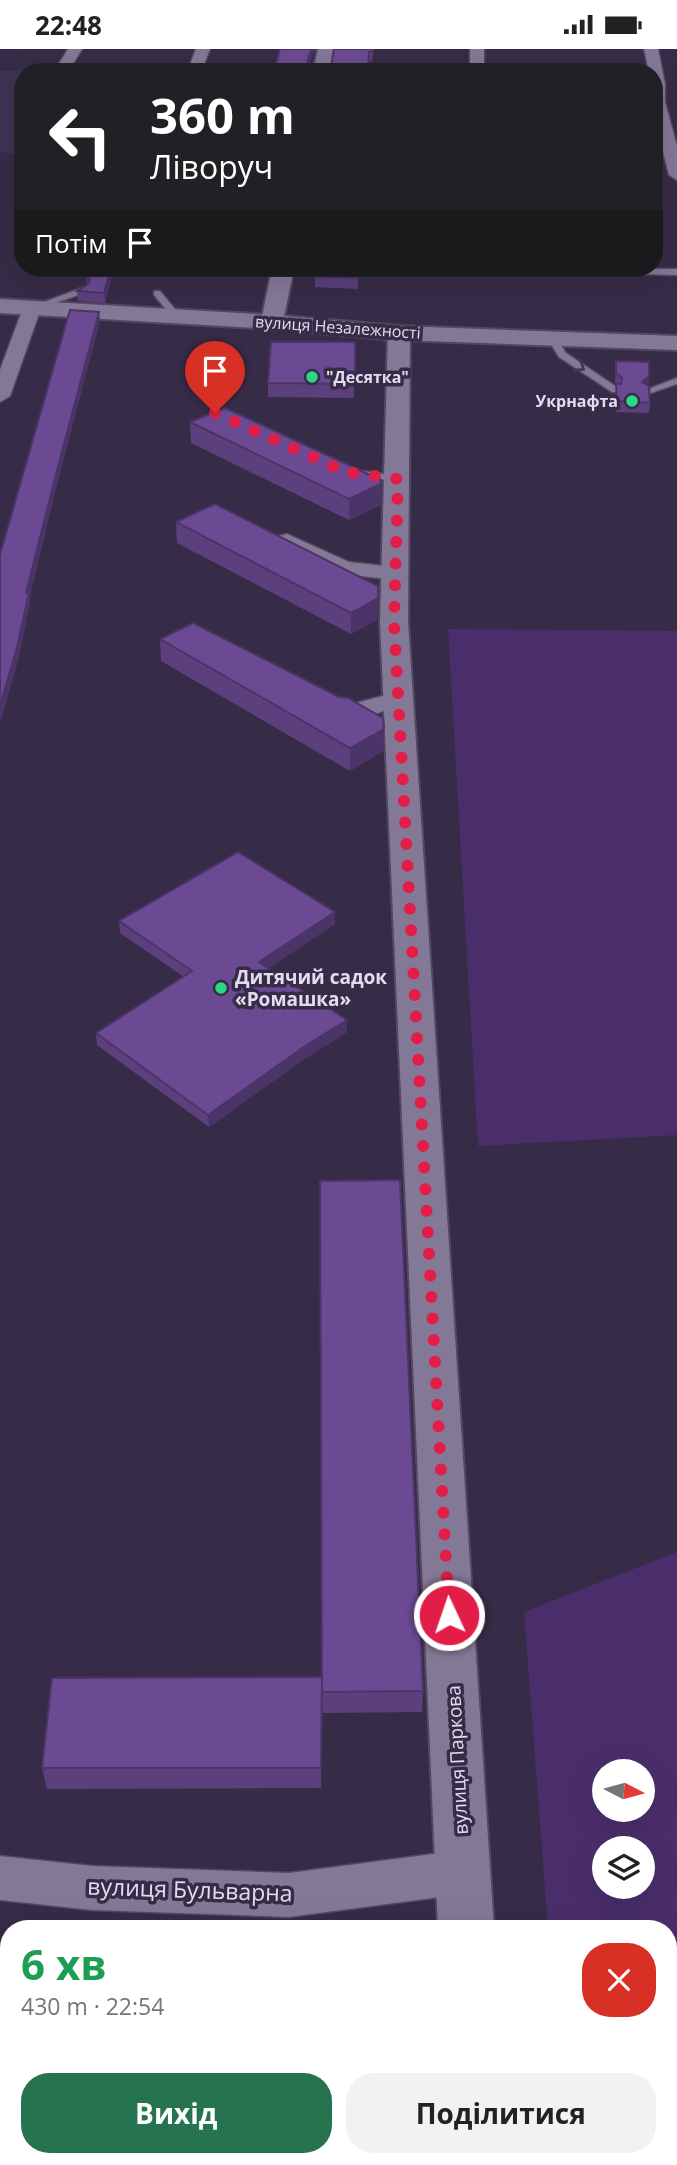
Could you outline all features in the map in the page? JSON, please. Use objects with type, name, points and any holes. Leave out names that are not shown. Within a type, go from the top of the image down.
[{"type":"street","points":[[663,121],[677,174]]},
{"type":"street","points":[[272,322],[280,277]]},
{"type":"street","name":"вулиця Незалежності","points":[[0,306],[272,322],[399,333],[677,343]]},
{"type":"street","points":[[0,396],[32,308]]},
{"type":"street","name":"вулиця Паркова","points":[[399,333],[394,622],[466,1920]]},
{"type":"street","points":[[272,534],[344,568],[395,573]]},
{"type":"street","points":[[312,693],[349,712],[398,699]]},
{"type":"street","name":"вулиця Бульварна","points":[[0,1878],[92,1888],[289,1895],[463,1872]]},
{"type":"lane","points":[[666,272],[677,266]]},
{"type":"lane","points":[[663,272],[677,272]]},
{"type":"lane","points":[[32,308],[84,290]]},
{"type":"lane","points":[[157,293],[176,316]]},
{"type":"lane","points":[[552,338],[562,355],[615,390]]},
{"type":"lane","points":[[648,391],[677,381]]},
{"type":"lane","points":[[334,467],[346,472],[398,479]]},
{"type":"shaded area","points":[[14,70],[14,154],[0,152],[0,71]]},
{"type":"shaded area","points":[[448,629],[677,631],[677,1135],[478,1146]]},
{"type":"shaded area","points":[[677,1552],[677,1920],[547,1920],[524,1612]]},
{"type":"building","points":[[280,49],[311,49],[307,63],[276,63]]},
{"type":"building","points":[[334,49],[372,49],[372,52],[369,52],[368,63],[332,63]]},
{"type":"building","points":[[87,277],[108,277],[104,293],[77,291],[90,280]]},
{"type":"building","points":[[70,310],[99,312],[26,593],[29,593],[17,647],[0,706],[0,555]]},
{"type":"building","name":"\"Десятка\"","points":[[271,342],[355,342],[355,384],[268,383]]},
{"type":"building","name":"Укрнафта","points":[[616,361],[649,362],[649,376],[642,382],[649,386],[650,403],[617,401],[616,384],[621,384],[622,378],[616,373]]},
{"type":"building","points":[[225,408],[381,480],[381,484],[349,499],[190,422]]},
{"type":"building","points":[[215,504],[378,586],[378,598],[351,613],[176,522]]},
{"type":"building","points":[[193,623],[339,697],[348,698],[383,718],[384,729],[350,748],[160,639]]},
{"type":"building","points":[[238,852],[335,912],[259,962],[347,1020],[305,1046],[208,1115],[96,1033],[192,971],[119,921]]},
{"type":"building","points":[[400,1180],[423,1691],[322,1692],[320,1181]]},
{"type":"building","points":[[322,1677],[321,1768],[42,1768],[52,1678]]},
{"type":"place","name":"\"Десятка\"","points":[[312,377]]},
{"type":"place","name":"Укрнафта","points":[[632,401]]},
{"type":"place","name":"Дитячий садок «Ромашка»","points":[[221,988]]},
{"type":"route","points":[[215,413],[346,472],[398,479],[394,622],[449,1615]]}]
